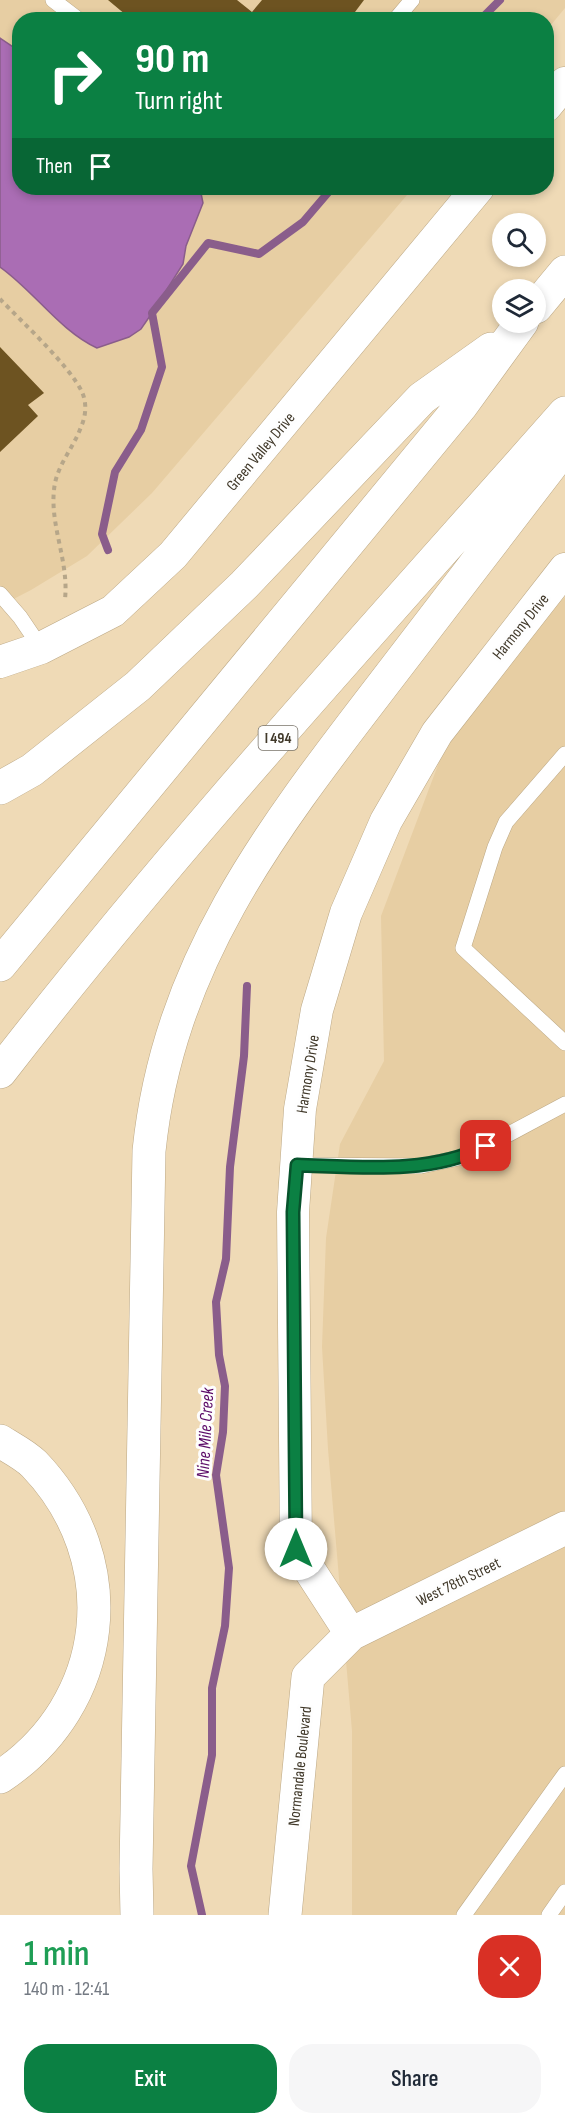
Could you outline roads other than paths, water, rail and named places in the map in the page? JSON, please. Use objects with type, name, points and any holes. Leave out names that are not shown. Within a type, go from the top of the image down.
[{"type":"main road","points":[[546,295],[565,272]]},
{"type":"main road","points":[[0,788],[32,770],[138,686],[244,585],[422,398],[510,333]]},
{"type":"main road","points":[[0,965],[461,406],[514,333]]},
{"type":"main road","name":"I 494","points":[[0,1072],[74,977],[284,730],[565,413]]},
{"type":"main road","points":[[137,1915],[149,1151],[153,1116],[170,1041],[182,1002],[214,929],[256,858],[316,772],[565,447]]},
{"type":"main road","points":[[0,1441],[33,1463],[78,1527],[94,1598],[93,1634],[82,1678],[68,1708],[48,1737],[21,1763],[0,1778]]},
{"type":"main road","name":"West 78th Street","points":[[351,1634],[564,1532]]},
{"type":"main road","name":"Normandale Boulevard","points":[[285,1915],[308,1677],[351,1634]]},
{"type":"street","points":[[554,96],[565,83]]},
{"type":"street","name":"Green Valley Drive","points":[[0,662],[41,648],[112,611],[173,555],[472,195]]},
{"type":"street","name":"Harmony Drive","points":[[351,1634],[296,1549],[293,1212],[300,1109],[317,1010],[346,913],[386,821],[436,733],[565,569]]},
{"type":"lane","points":[[53,0],[69,12]]},
{"type":"lane","points":[[401,12],[411,0]]},
{"type":"lane","points":[[0,594],[20,617],[41,648]]},
{"type":"lane","points":[[565,754],[506,822],[495,847],[463,948],[565,1043]]},
{"type":"lane","points":[[297,1165],[421,1166],[468,1156],[543,1118],[565,1104]]},
{"type":"lane","points":[[464,1915],[565,1774]]},
{"type":"lane","points":[[549,1915],[565,1892]]},
{"type":"waterway","name":"Nine Mile Creek","points":[[488,12],[500,0]]},
{"type":"waterway","name":"Nine Mile Creek","points":[[108,550],[102,534],[115,472],[141,430],[162,367],[152,313],[208,243],[259,254],[303,222],[326,195]]},
{"type":"waterway","name":"Nine Mile Creek","points":[[202,1915],[191,1866],[212,1755],[212,1688],[225,1626],[229,1568],[216,1475],[223,1432],[225,1386],[219,1355],[216,1302],[226,1259],[230,1167],[244,1056],[247,986]]}]
